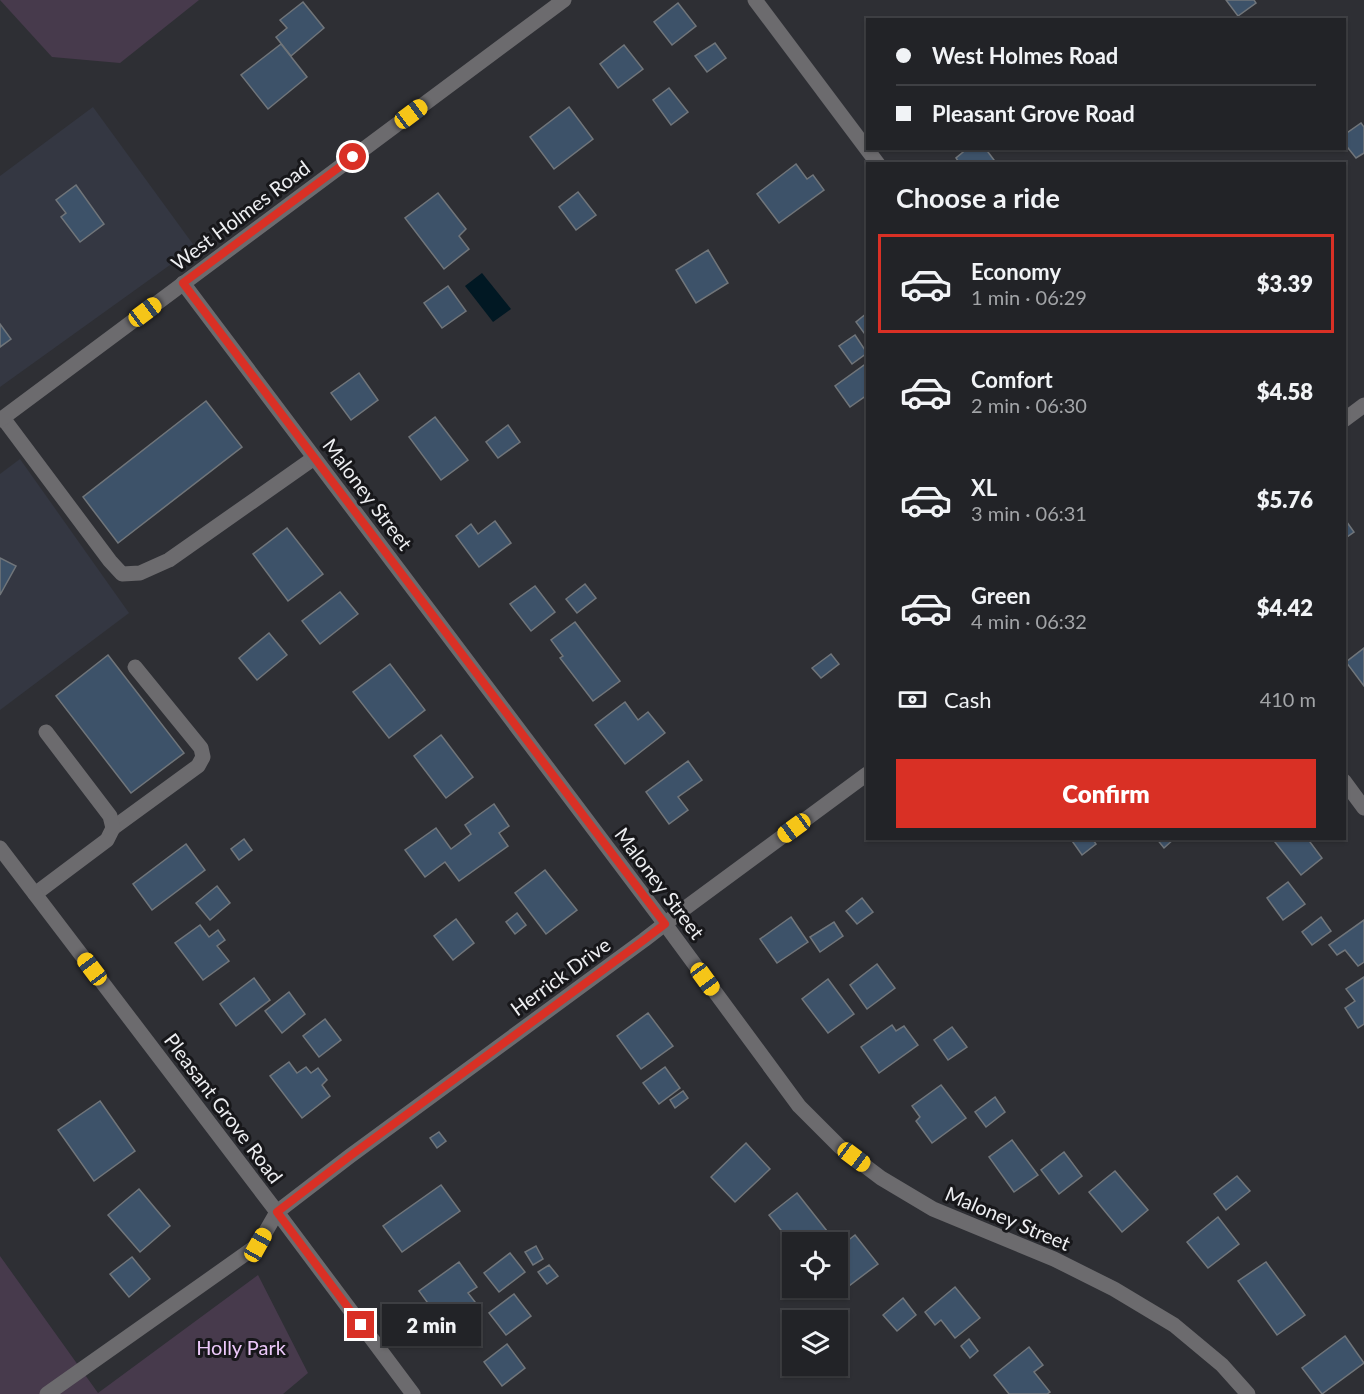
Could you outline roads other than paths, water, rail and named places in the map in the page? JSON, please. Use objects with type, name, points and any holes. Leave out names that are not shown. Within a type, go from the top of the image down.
[{"type":"street","name":"West Holmes Road","points":[[2,419],[564,0]]},
{"type":"street","points":[[755,0],[866,148]]},
{"type":"street","name":"Maloney Street","points":[[183,283],[799,1106],[840,1147],[881,1178],[933,1209],[1054,1259],[1114,1289],[1174,1325],[1222,1365],[1248,1394]]},
{"type":"street","points":[[1346,418],[1364,405]]},
{"type":"street","points":[[2,419],[122,574],[140,573],[169,560],[314,458]]},
{"type":"street","points":[[35,894],[107,840],[113,828],[198,766],[203,757],[201,747],[135,667]]},
{"type":"street","points":[[46,732],[110,816],[113,828]]},
{"type":"street","name":"Herrick Drive","points":[[277,1212],[866,775]]},
{"type":"street","points":[[1346,785],[1364,808]]},
{"type":"street","name":"Pleasant Grove Road","points":[[0,848],[413,1394]]},
{"type":"street","points":[[47,1394],[258,1245],[277,1212]]},
{"type":"water","points":[[482,273],[511,309],[493,322],[465,286]]},
{"type":"park label","name":"Holly Park","points":[[241,1347]]}]
